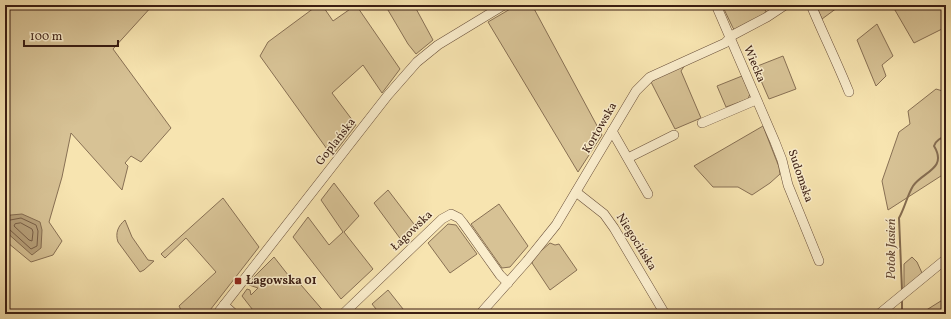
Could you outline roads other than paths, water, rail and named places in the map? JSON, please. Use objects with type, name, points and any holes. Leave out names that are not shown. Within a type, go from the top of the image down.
[{"type":"street","name":"Wiecka","points":[[702,122],[756,100],[716,5]]},
{"type":"street","name":"Kortowska","points":[[480,314],[547,238],[636,91],[650,77],[725,43],[730,37],[785,5]]},
{"type":"street","points":[[811,5],[849,92]]},
{"type":"street","name":"Goplańska","points":[[217,314],[388,95],[410,70],[438,45],[498,6]]},
{"type":"street","name":"Sudomska","points":[[756,100],[782,160],[788,185],[819,261]]},
{"type":"street","points":[[612,131],[648,194]]},
{"type":"street","points":[[628,158],[674,135]]},
{"type":"street","name":"Niegocińska","points":[[576,192],[604,214],[614,228],[665,314]]},
{"type":"street","name":"Łagowska","points":[[344,314],[442,219],[451,214],[459,218],[500,275],[508,283]]},
{"type":"street","points":[[879,314],[946,259]]},
{"type":"street","points":[[224,305],[234,314]]},
{"type":"water","points":[[22,214],[40,222],[42,230],[41,248],[32,255],[5,231],[5,218],[11,215]]},
{"type":"waterway","name":"Potok Jasień","points":[[902,290],[899,218],[913,186],[936,165],[938,160],[934,146],[936,142],[946,136]]},
{"type":"waterway","name":"Potok Jasień","points":[[902,299],[902,314]]},
{"type":"place","name":"Łagowska 01","points":[[238,281]]}]
